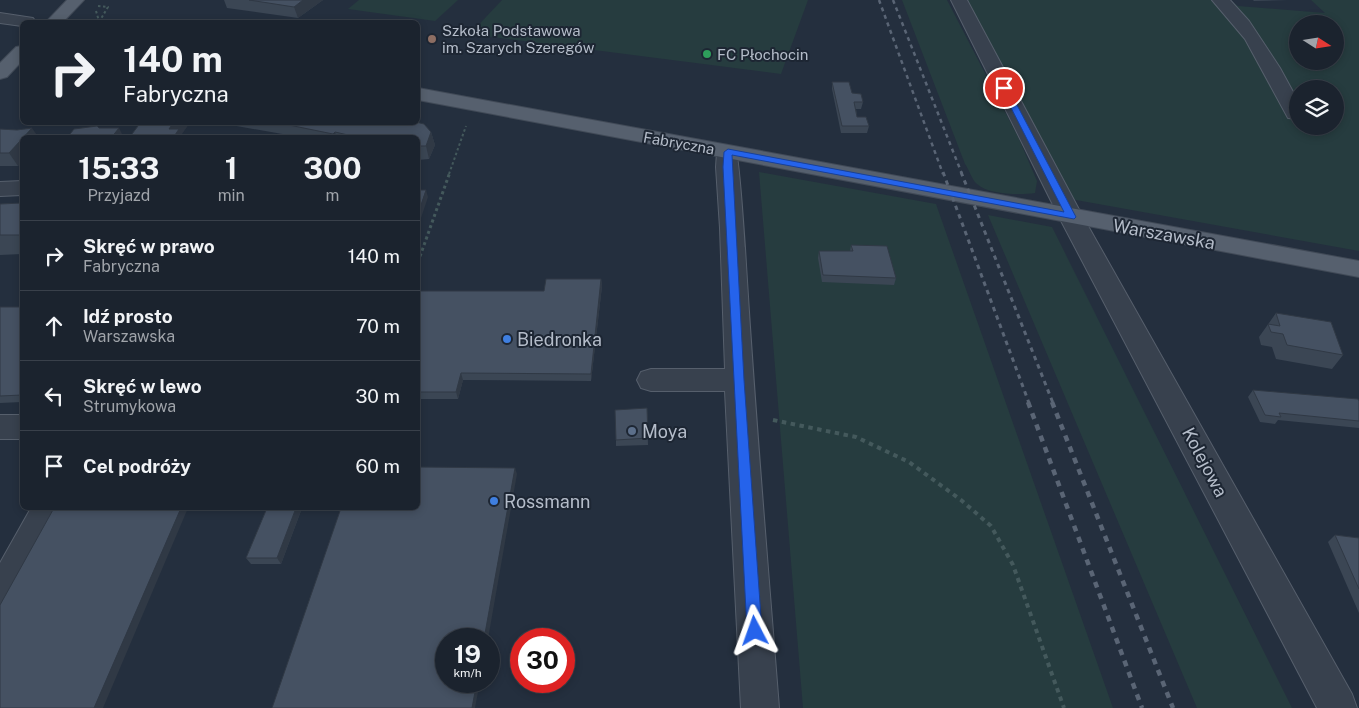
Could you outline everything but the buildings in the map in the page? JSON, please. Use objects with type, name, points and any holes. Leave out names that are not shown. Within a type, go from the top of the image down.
[{"type":"main road","points":[[56,20],[76,0]]},
{"type":"main road","points":[[0,73],[20,53]]},
{"type":"main road","name":"Fabryczna","points":[[420,94],[970,196]]},
{"type":"main road","name":"Warszawska","points":[[970,196],[1071,217],[1359,269]]},
{"type":"street","name":"Kolejowa","points":[[959,0],[1071,217],[1343,703]]},
{"type":"street","points":[[1220,0],[1230,8],[1253,38],[1289,103]]},
{"type":"street","points":[[0,18],[20,21]]},
{"type":"street","points":[[728,152],[727,167],[738,380],[760,708]]},
{"type":"street","points":[[0,189],[20,188]]},
{"type":"street","points":[[651,380],[738,380]]},
{"type":"street","points":[[0,427],[20,427]]},
{"type":"street","points":[[0,596],[47,510]]},
{"type":"path","points":[[99,20],[96,10],[103,0]]},
{"type":"path","points":[[99,6],[108,7],[101,20]]},
{"type":"path","points":[[420,256],[466,126]]},
{"type":"path","points":[[765,418],[856,437],[908,462],[961,500],[990,526],[1013,565],[1064,708]]},
{"type":"green space","points":[[359,0],[458,0],[435,21],[348,9]]},
{"type":"green space","name":"FC Płochocin","points":[[502,0],[808,0],[781,74],[470,34]]},
{"type":"green space","points":[[902,0],[947,0],[1019,139],[1037,181],[1035,193],[1013,194],[996,192],[982,188],[974,180],[965,164]]},
{"type":"green space","points":[[966,0],[1230,0],[1238,6],[1325,13],[1311,0],[1359,0],[1359,251],[1076,200],[1064,194]]},
{"type":"green space","points":[[759,172],[936,204],[1113,708],[803,708]]},
{"type":"green space","points":[[988,215],[1052,227],[1292,708],[1197,708]]},
{"type":"railway","points":[[879,0],[943,174]]},
{"type":"railway","points":[[893,0],[962,174]]},
{"type":"railway","points":[[943,172],[1029,403]]},
{"type":"railway","points":[[961,172],[1053,403]]},
{"type":"railway","points":[[1028,402],[1142,708]]},
{"type":"railway","points":[[1052,402],[1173,708]]},
{"type":"place","name":"Szkoła Podstawowa im. Szarych Szeregów","points":[[432,39]]},
{"type":"place","name":"FC Płochocin","points":[[707,54]]},
{"type":"place","name":"Biedronka","points":[[507,339]]},
{"type":"place","name":"Moya","points":[[632,431]]},
{"type":"place","name":"Rossmann","points":[[494,501]]},
{"type":"route","points":[[755,631],[738,380],[732,228],[727,167],[728,152],[960,194],[1071,217],[1004,88]]}]
